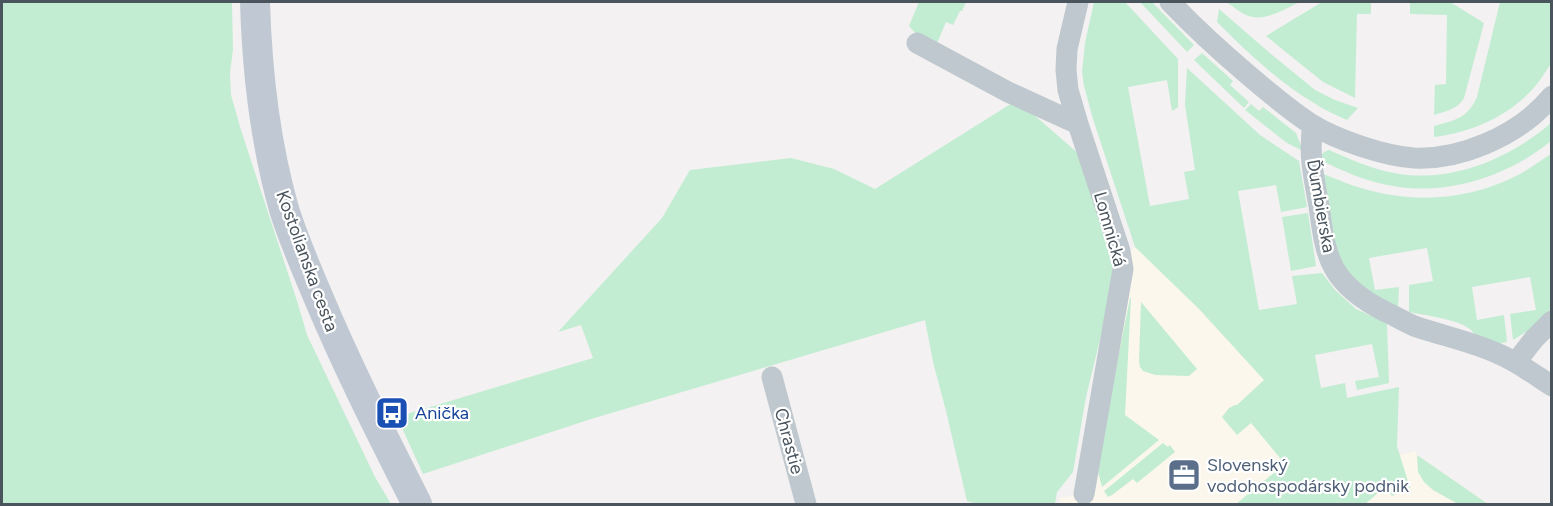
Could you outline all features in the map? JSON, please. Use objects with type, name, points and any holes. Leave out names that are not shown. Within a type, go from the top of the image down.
[{"type":"street","name":"Kostolianska cesta","points":[[255,2],[262,95],[270,147],[285,209],[333,333],[417,504]]},
{"type":"street","name":"Lomnická","points":[[1078,2],[1067,49],[1068,90],[1120,251],[1123,269],[1084,494]]},
{"type":"street","points":[[1170,2],[1207,40],[1277,99],[1313,125],[1357,145],[1380,152],[1414,158],[1456,153],[1499,138],[1518,127],[1535,114],[1551,96]]},
{"type":"street","points":[[917,43],[1008,92],[1078,124]]},
{"type":"street","name":"Ďumbierska","points":[[1313,125],[1310,144],[1319,208],[1326,247],[1339,276],[1363,299],[1412,325],[1500,354],[1516,362],[1551,387]]},
{"type":"street","points":[[1516,362],[1551,321]]},
{"type":"street","name":"Chrastie","points":[[772,377],[806,504]]},
{"type":"shaded area","points":[[1135,247],[1274,360],[1397,446],[1400,455],[1416,451],[1417,455],[1488,504],[1059,504],[1060,498],[1084,494],[1122,258]]},
{"type":"green space","points":[[2,2],[232,2],[231,95],[241,130],[307,335],[375,477],[391,504],[2,504]]},
{"type":"green space","points":[[919,2],[966,2],[953,25],[946,22],[936,46],[919,37],[909,26]]},
{"type":"green space","points":[[1094,2],[1125,2],[1178,59],[1178,107],[1172,111],[1167,80],[1128,87],[1150,206],[1189,199],[1184,172],[1195,170],[1185,105],[1187,68],[1260,135],[1299,161],[1307,207],[1281,212],[1276,185],[1238,191],[1259,310],[1297,304],[1292,276],[1322,273],[1335,290],[1356,309],[1387,323],[1389,383],[1357,390],[1355,381],[1379,377],[1372,344],[1315,355],[1321,388],[1345,383],[1347,398],[1399,387],[1397,446],[1410,488],[1392,496],[1385,487],[1365,504],[1236,504],[1285,464],[1251,423],[1237,435],[1222,417],[1229,408],[1237,405],[1264,380],[1199,309],[1135,247],[1084,86],[1082,72],[1085,43]]},
{"type":"green space","points":[[1140,2],[1152,2],[1194,45],[1187,52]]},
{"type":"green space","points":[[1226,2],[1300,2],[1274,14],[1253,17]]},
{"type":"green space","points":[[1322,2],[1371,2],[1371,14],[1357,14],[1355,98],[1323,82],[1266,36]]},
{"type":"green space","points":[[1410,2],[1450,2],[1484,23],[1464,98],[1455,107],[1434,115],[1435,85],[1446,84],[1447,15],[1410,14]]},
{"type":"green space","points":[[1500,2],[1551,2],[1552,60],[1550,65],[1523,99],[1496,118],[1466,130],[1434,137],[1434,126],[1460,118],[1469,110],[1477,97]]},
{"type":"green space","points":[[1219,9],[1315,90],[1358,108],[1347,120],[1322,108],[1288,86],[1217,22]]},
{"type":"green space","points":[[1202,53],[1233,81],[1230,85],[1249,102],[1244,108],[1194,60]]},
{"type":"green space","points":[[1017,100],[1080,155],[1112,264],[1113,277],[1086,397],[1073,472],[1057,492],[1055,504],[977,504],[967,501],[925,320],[591,419],[423,474],[397,417],[593,358],[581,325],[558,332],[662,218],[690,170],[791,158],[834,169],[875,189]]},
{"type":"green space","points":[[1251,104],[1259,111],[1263,107],[1296,133],[1303,151],[1287,143],[1245,110]]},
{"type":"green space","points":[[1551,123],[1551,141],[1534,153],[1497,173],[1456,185],[1435,188],[1393,186],[1365,179],[1320,160],[1321,156],[1329,150],[1394,173],[1436,175],[1457,172],[1498,158],[1517,148]]},
{"type":"green space","points":[[1551,154],[1551,309],[1529,330],[1513,340],[1510,314],[1536,310],[1530,277],[1472,287],[1477,320],[1504,315],[1507,342],[1497,344],[1477,339],[1472,331],[1460,324],[1443,318],[1409,312],[1409,285],[1433,281],[1427,248],[1369,258],[1375,290],[1399,287],[1398,307],[1363,290],[1339,260],[1320,173],[1372,191],[1429,198],[1485,189],[1524,172]]},
{"type":"green space","points":[[1308,213],[1316,266],[1291,271],[1282,217]]},
{"type":"green space","points":[[1130,298],[1125,415],[1159,440],[1102,487],[1098,472],[1098,458]]},
{"type":"green space","points":[[1141,302],[1197,369],[1189,376],[1155,375],[1143,371],[1140,367]]},
{"type":"green space","points":[[1163,443],[1168,447],[1170,445],[1175,452],[1137,483],[1133,479],[1108,497],[1104,491]]},
{"type":"green space","points":[[1417,455],[1488,504],[1458,504],[1433,490],[1418,472]]},
{"type":"place","name":"Anička","points":[[392,413]]},
{"type":"place","name":"Slovenský vodohospodársky podnik","points":[[1184,475]]}]
